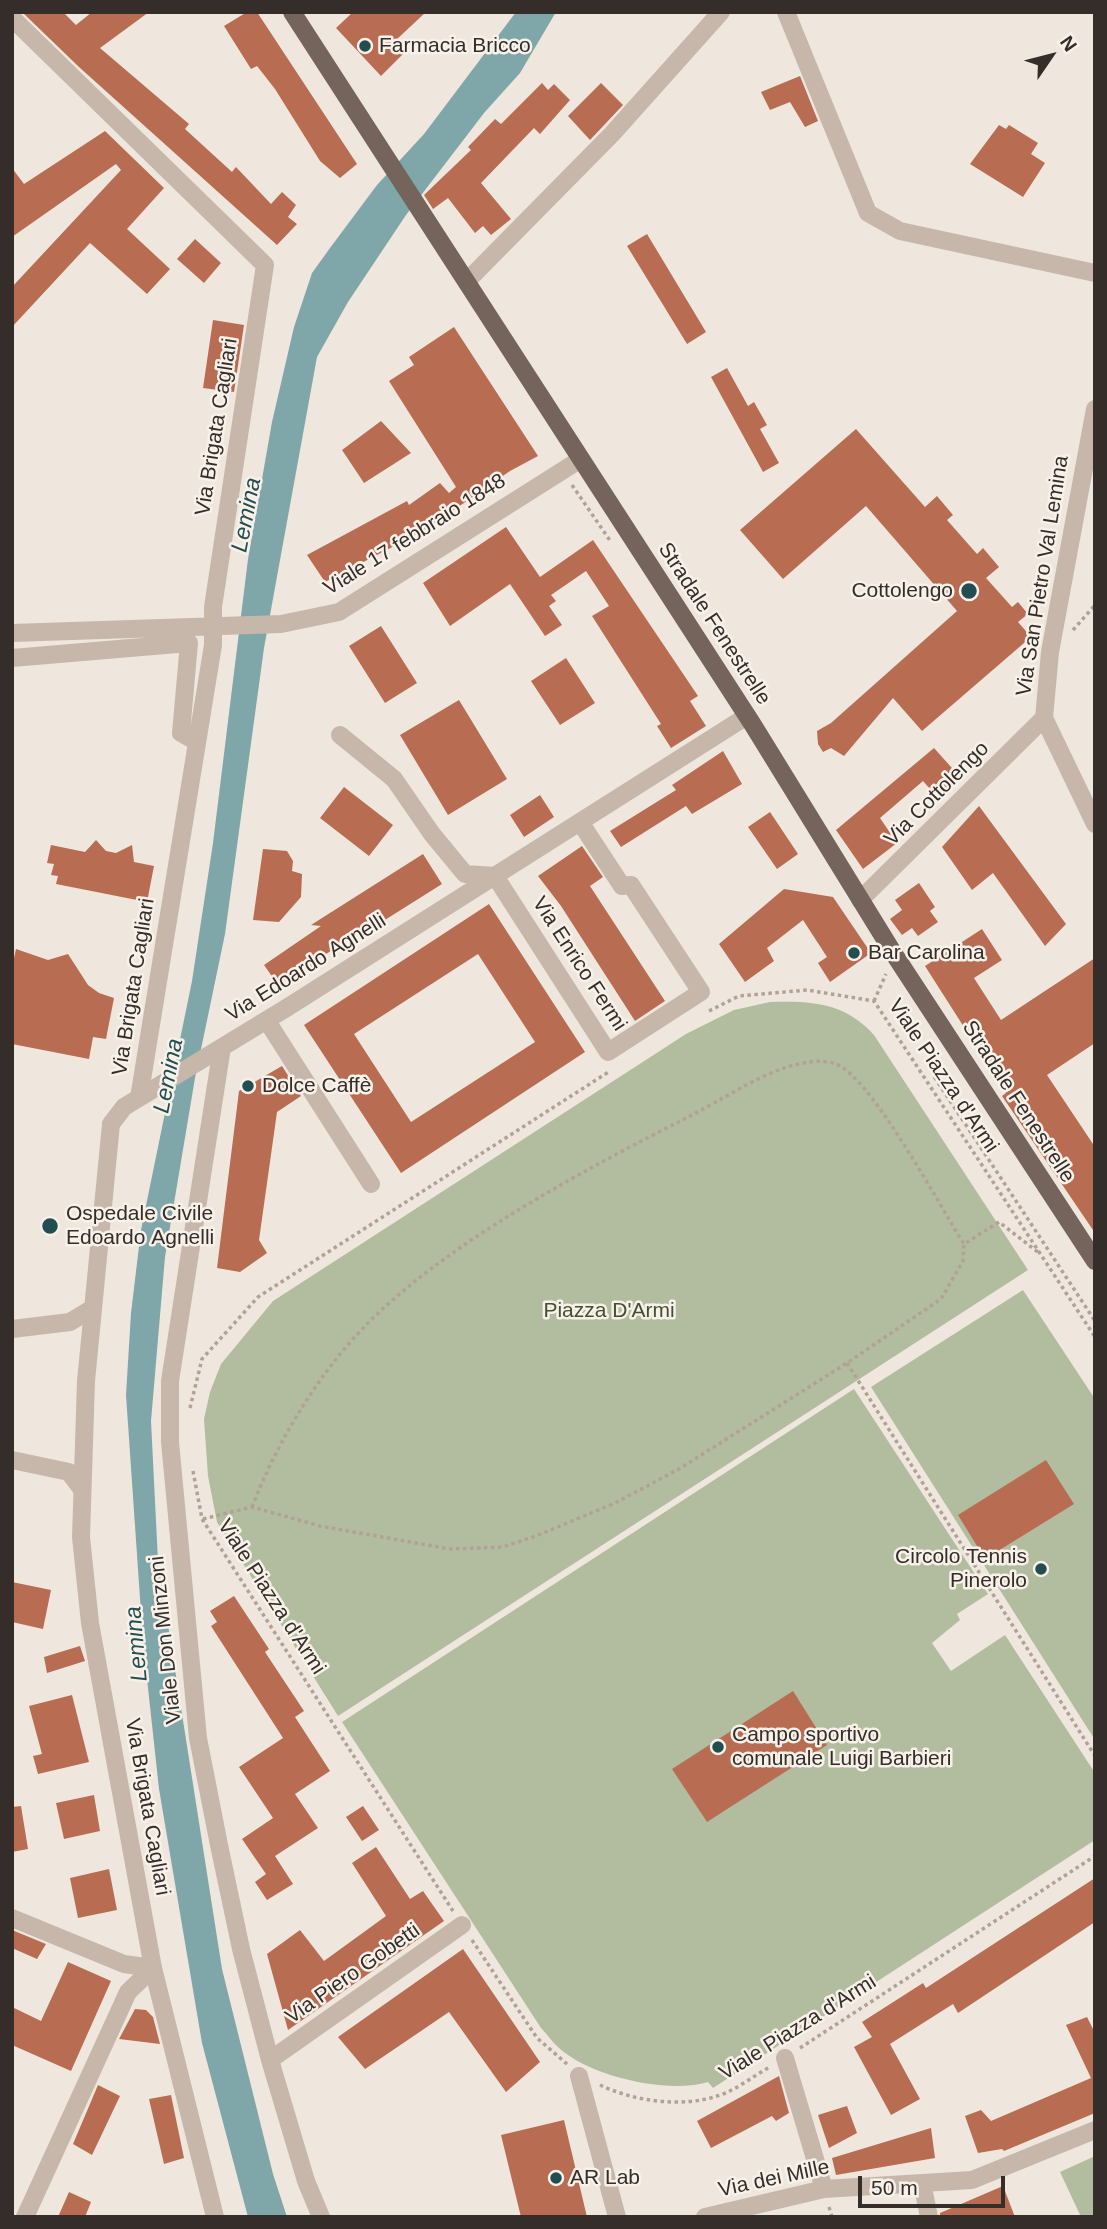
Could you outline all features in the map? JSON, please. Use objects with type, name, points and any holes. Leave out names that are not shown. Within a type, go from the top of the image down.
[{"type":"main road","name":"Stradale Fenestrelle","points":[[292,12],[747,716],[894,954],[1095,1261]]},
{"type":"street","points":[[467,281],[612,134],[721,12]]},
{"type":"street","points":[[786,12],[868,213],[900,231],[1095,274]]},
{"type":"street","name":"Via Brigata Cagliari","points":[[12,18],[265,265],[212,628],[213,645],[195,741],[139,1098],[124,1107],[111,1124],[93,1308],[81,1488],[81,1537],[90,1623],[153,1968],[215,2217]]},
{"type":"street","name":"Via San Pietro Val Lemina","points":[[1095,409],[1050,652],[1044,718],[1095,824]]},
{"type":"street","name":"Viale 17 febbraio 1848","points":[[12,633],[212,628],[281,624],[321,617],[356,603],[580,459]]},
{"type":"street","points":[[12,658],[189,643],[181,733],[195,741]]},
{"type":"street","name":"Via Edoardo Agnelli","points":[[139,1098],[267,1021],[747,716]]},
{"type":"street","name":"Via Cottolengo","points":[[860,900],[1044,718]]},
{"type":"street","points":[[340,735],[394,779],[432,834],[465,874],[495,876]]},
{"type":"street","name":"Via Enrico Fermi","points":[[495,876],[611,1060],[701,992],[631,885],[622,886],[580,822]]},
{"type":"street","points":[[267,1021],[371,1184]]},
{"type":"street","name":"Viale Don Minzoni","points":[[222,1047],[170,1381],[170,1442],[198,1738],[241,1949],[306,2181],[321,2217]]},
{"type":"street","points":[[12,1329],[70,1322],[93,1308]]},
{"type":"street","points":[[12,1460],[69,1472],[81,1488]]},
{"type":"street","points":[[12,1919],[124,1964],[153,1968]]},
{"type":"street","name":"Via Piero Gobetti","points":[[270,2060],[462,1925]]},
{"type":"street","points":[[25,2217],[128,1992],[153,1968]]},
{"type":"street","points":[[785,2058],[824,2189]]},
{"type":"street","points":[[579,2076],[617,2217]]},
{"type":"street","name":"Via dei Mille","points":[[705,2217],[824,2189],[972,2180],[1095,2130]]},
{"type":"street","points":[[922,2183],[929,2217]]},
{"type":"path","points":[[874,1001],[894,954]]},
{"type":"path","name":"Viale Piazza d'Armi","points":[[703,1014],[739,996],[807,990],[874,1001],[1095,1337]]},
{"type":"path","points":[[935,1041],[935,1078],[1095,1321]]},
{"type":"path","points":[[189,1412],[202,1359],[258,1297],[611,1060]]},
{"type":"path","points":[[202,1519],[252,1507],[320,1526],[411,1544],[450,1549],[503,1547],[615,1503],[679,1469],[847,1363],[941,1298],[963,1261],[964,1244],[883,1115],[849,1072],[821,1061],[782,1069],[608,1158],[511,1217],[403,1292],[335,1358],[265,1474],[252,1507]]},
{"type":"path","points":[[964,1244],[999,1222],[1044,1256]]},
{"type":"path","points":[[847,1363],[1095,1756]]},
{"type":"path","name":"Viale Piazza d'Armi","points":[[192,1465],[202,1519],[537,2038],[579,2076],[621,2095],[692,2102],[719,2096],[785,2058],[1095,1856]]},
{"type":"green space","name":"Piazza D'Armi","points":[[770,1002],[800,1002],[827,1006],[851,1016],[874,1035],[1028,1270],[338,1716],[217,1522],[208,1476],[204,1419],[210,1392],[221,1364],[273,1301],[686,1034],[734,1010]]},
{"type":"green space","name":"Circolo Tennis Pinerolo","points":[[1023,1290],[1095,1399],[1095,1740],[871,1387]]},
{"type":"green space","name":"Campo sportivo comunale Luigi Barbieri","points":[[854,1389],[988,1594],[957,1614],[960,1620],[932,1643],[951,1671],[1005,1635],[1095,1773],[1095,1840],[713,2088],[708,2082],[672,2086],[610,2075],[573,2058],[556,2046],[541,2028],[342,1722]]},
{"type":"green space","points":[[1095,2156],[1095,2217],[1081,2217],[1060,2172]]},
{"type":"water","points":[[516,12],[556,12],[520,73],[484,113],[406,215],[348,302],[317,357],[264,648],[225,934],[195,1078],[165,1257],[151,1421],[158,1561],[222,1969],[273,2174],[287,2217],[248,2217],[202,2043],[159,1789],[143,1642],[126,1395],[131,1313],[141,1230],[192,981],[213,843],[248,559],[272,422],[294,327],[312,273],[377,185],[424,134]]},
{"type":"building","points":[[22,12],[63,12],[76,25],[92,12],[149,12],[100,48],[189,124],[185,129],[232,172],[236,167],[271,204],[282,192],[296,205],[288,217],[297,224],[277,245],[79,67]]},
{"type":"building","points":[[247,12],[257,12],[357,164],[340,178],[320,161],[275,89],[257,66],[251,69],[224,26]]},
{"type":"building","points":[[353,12],[426,12],[396,40],[406,51],[381,76],[336,28]]},
{"type":"building","points":[[800,76],[818,121],[805,127],[790,102],[770,110],[761,92]]},
{"type":"building","points":[[542,83],[548,90],[554,84],[570,100],[540,134],[534,128],[481,183],[511,219],[491,235],[483,226],[475,233],[448,198],[433,209],[424,195],[471,150],[468,147],[495,119],[501,124]]},
{"type":"building","points":[[601,83],[623,105],[590,140],[568,116]]},
{"type":"building","points":[[999,125],[1006,129],[1009,125],[1038,143],[1031,154],[1045,163],[1023,197],[970,164]]},
{"type":"building","points":[[105,131],[164,188],[127,229],[170,269],[147,294],[90,243],[12,327],[12,287],[121,170],[116,164],[12,237],[12,168],[24,184]]},
{"type":"building","points":[[647,234],[706,332],[687,344],[627,246]]},
{"type":"building","points":[[195,239],[221,263],[204,283],[177,259]]},
{"type":"building","points":[[213,320],[244,325],[234,392],[203,388]]},
{"type":"building","points":[[454,327],[538,456],[510,471],[425,530],[325,582],[307,555],[407,501],[409,505],[440,483],[449,493],[456,487],[389,381],[414,365],[409,357]]},
{"type":"building","points":[[727,368],[748,406],[754,402],[767,425],[760,429],[779,463],[763,472],[711,377]]},
{"type":"building","points":[[381,421],[411,453],[364,483],[342,450]]},
{"type":"building","name":"Cottolengo","points":[[856,429],[925,507],[937,496],[953,515],[947,520],[977,554],[983,548],[999,567],[986,578],[1012,607],[1018,602],[1028,614],[1018,622],[1031,637],[922,731],[893,698],[844,756],[831,748],[823,752],[818,744],[817,731],[831,723],[957,611],[866,506],[783,579],[740,530]]},
{"type":"building","points":[[506,527],[540,577],[593,540],[698,696],[690,701],[706,726],[671,748],[657,726],[661,724],[592,616],[609,606],[586,571],[551,595],[556,601],[549,606],[562,625],[545,636],[510,584],[450,626],[423,583]]},
{"type":"building","points":[[381,626],[417,683],[385,703],[349,646]]},
{"type":"building","points":[[566,658],[595,703],[560,725],[531,681]]},
{"type":"building","points":[[459,700],[507,779],[448,815],[400,735]]},
{"type":"building","points":[[934,748],[960,777],[938,798],[923,781],[880,818],[897,843],[863,869],[836,830]]},
{"type":"building","points":[[723,751],[742,784],[692,814],[686,806],[621,847],[610,831],[676,790],[672,785]]},
{"type":"building","points":[[344,787],[393,825],[369,856],[320,818]]},
{"type":"building","points":[[540,795],[554,817],[524,837],[510,815]]},
{"type":"building","points":[[979,806],[1066,924],[1045,946],[993,873],[972,890],[942,847]]},
{"type":"building","points":[[770,812],[798,854],[777,869],[748,827]]},
{"type":"building","points":[[96,840],[106,851],[116,853],[132,845],[134,862],[154,866],[147,902],[56,884],[58,876],[51,875],[54,864],[47,863],[51,845],[85,852]]},
{"type":"building","points":[[582,846],[603,877],[590,886],[665,1001],[635,1021],[561,906],[538,876]]},
{"type":"building","points":[[263,849],[287,851],[293,861],[292,871],[302,874],[301,897],[279,922],[253,920]]},
{"type":"building","points":[[423,854],[442,884],[369,930],[367,927],[317,960],[320,964],[296,980],[292,975],[278,985],[264,965],[321,926],[311,925]]},
{"type":"building","points":[[919,883],[935,907],[930,911],[938,922],[918,936],[912,928],[902,935],[890,919],[902,910],[895,900]]},
{"type":"building","points":[[784,889],[833,897],[871,953],[830,982],[818,963],[827,957],[803,920],[767,948],[774,961],[745,982],[719,944]]},
{"type":"building","points":[[489,904],[585,1052],[401,1173],[304,1025]],"holes":[[[478,954],[535,1042],[411,1122],[354,1034]]]},
{"type":"building","points":[[982,929],[1002,960],[974,978],[1001,1020],[1095,958],[1095,1043],[1047,1075],[1095,1147],[1095,1233],[1002,1096],[1006,1093],[925,966]]},
{"type":"building","points":[[16,949],[48,960],[68,954],[88,985],[99,993],[114,998],[106,1039],[93,1037],[89,1059],[12,1044],[12,967]]},
{"type":"building","points":[[282,1066],[301,1096],[277,1112],[259,1240],[267,1253],[240,1272],[217,1268],[239,1091]]},
{"type":"building","points":[[1046,1460],[1074,1504],[985,1559],[958,1515]]},
{"type":"building","points":[[12,1582],[51,1590],[43,1629],[12,1622]]},
{"type":"building","points":[[234,1596],[269,1649],[265,1652],[304,1711],[295,1717],[330,1771],[295,1794],[318,1828],[275,1856],[293,1884],[267,1900],[255,1882],[266,1874],[242,1839],[273,1818],[239,1767],[283,1738],[211,1626],[217,1622],[210,1611]]},
{"type":"building","points":[[80,1646],[85,1661],[47,1673],[44,1657]]},
{"type":"building","points":[[793,1691],[827,1745],[707,1822],[672,1769]]},
{"type":"building","points":[[72,1695],[89,1762],[38,1774],[33,1756],[42,1754],[29,1706]]},
{"type":"building","points":[[94,1795],[100,1831],[64,1839],[56,1803]]},
{"type":"building","points":[[21,1806],[28,1849],[12,1852],[12,1807]]},
{"type":"building","points":[[363,1806],[379,1830],[362,1841],[346,1817]]},
{"type":"building","points":[[376,1847],[410,1899],[423,1891],[444,1921],[288,2030],[267,1954],[300,1930],[324,1961],[386,1916],[352,1863]]},
{"type":"building","points":[[109,1869],[117,1910],[78,1918],[70,1878]]},
{"type":"building","points":[[1095,1878],[1095,1922],[958,2013],[953,2004],[890,2044],[920,2099],[891,2115],[854,2047],[872,2037],[862,2022],[923,1983],[926,1988]]},
{"type":"building","points":[[12,1930],[46,1944],[37,1959],[12,1948]]},
{"type":"building","points":[[463,1949],[540,2062],[506,2092],[449,2012],[365,2069],[338,2037]]},
{"type":"building","points":[[68,1962],[111,1981],[71,2071],[12,2045],[12,2007],[41,2021]]},
{"type":"building","points":[[135,2009],[146,2010],[153,2017],[160,2044],[119,2039]]},
{"type":"building","points":[[1087,2017],[1095,2033],[1095,2113],[1004,2151],[1002,2149],[978,2153],[965,2116],[981,2110],[991,2121],[1091,2078],[1066,2025]]},
{"type":"building","points":[[779,2076],[789,2113],[776,2121],[772,2116],[711,2148],[697,2121]]},
{"type":"building","points":[[98,2085],[120,2096],[92,2155],[73,2144]]},
{"type":"building","points":[[171,2095],[184,2158],[164,2164],[149,2099]]},
{"type":"building","points":[[847,2106],[857,2133],[829,2148],[818,2115]]},
{"type":"building","points":[[564,2120],[587,2217],[521,2217],[501,2135]]},
{"type":"building","points":[[931,2128],[935,2158],[836,2175],[832,2158]]},
{"type":"building","points":[[1003,2186],[1015,2217],[940,2217],[940,2213]]},
{"type":"building","points":[[69,2192],[91,2202],[85,2217],[58,2217]]},
{"type":"place","name":"Farmacia Bricco","points":[[365,46]]},
{"type":"place","name":"Cottolengo","points":[[969,591]]},
{"type":"place","name":"Bar Carolina","points":[[854,953]]},
{"type":"place","name":"Dolce Caffè","points":[[248,1086]]},
{"type":"place","name":"Ospedale Civile Edoardo Agnelli","points":[[50,1226]]},
{"type":"place","name":"Circolo Tennis Pinerolo","points":[[1041,1569]]},
{"type":"place","name":"Campo sportivo comunale Luigi Barbieri","points":[[718,1747]]},
{"type":"place","name":"AR Lab","points":[[556,2178]]},
{"type":"water label","name":"Lemina","points":[[247,515]]},
{"type":"water label","name":"Lemina","points":[[169,1076]]},
{"type":"water label","name":"Lemina","points":[[137,1644]]}]
